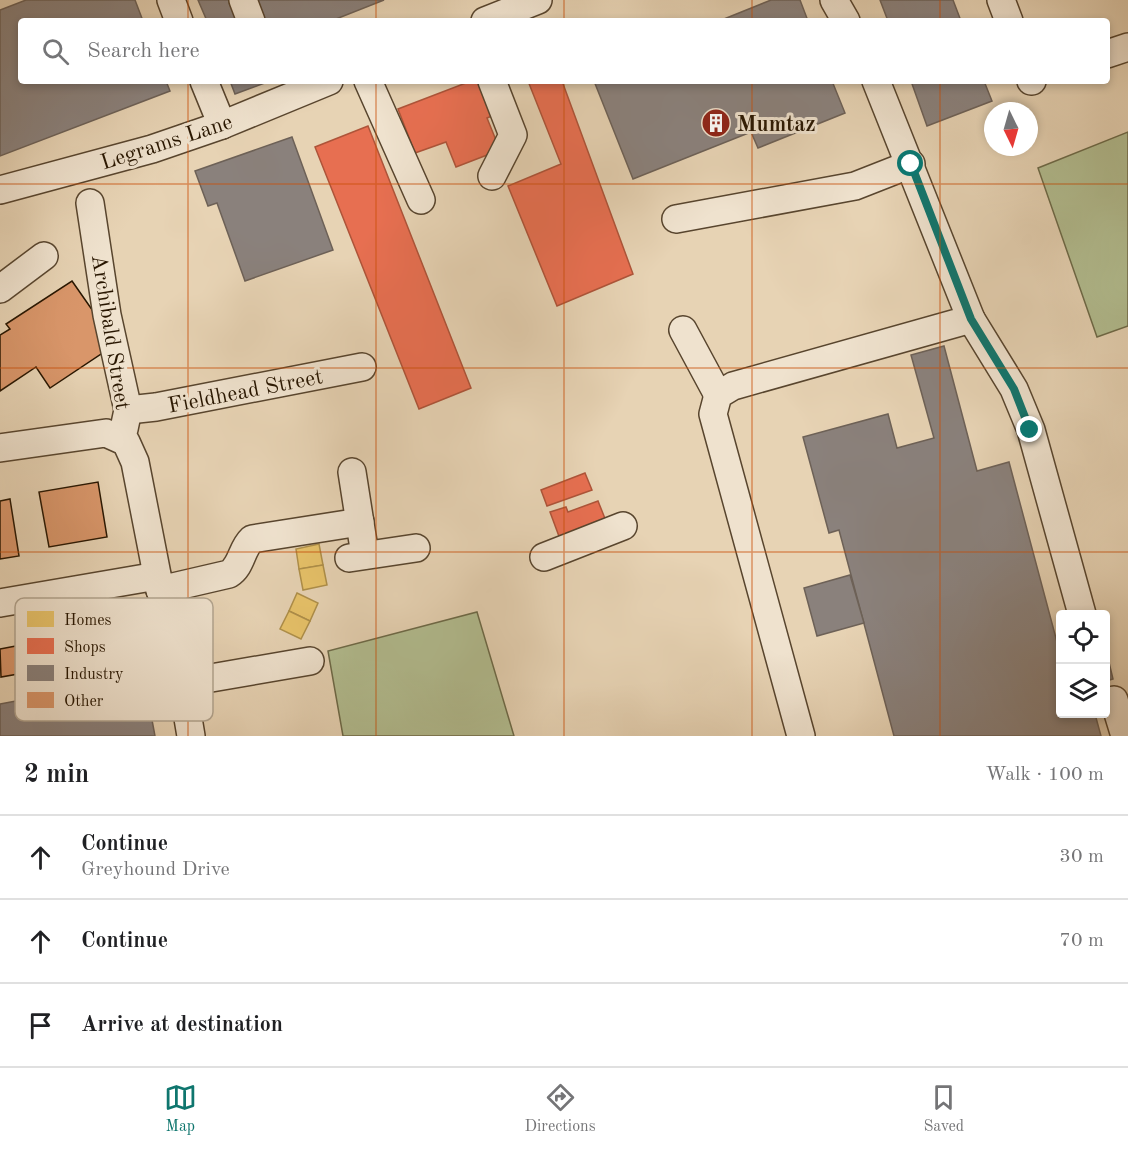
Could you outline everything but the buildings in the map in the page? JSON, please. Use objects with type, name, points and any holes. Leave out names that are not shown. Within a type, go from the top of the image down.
[{"type":"street","points":[[171,0],[178,18]]},
{"type":"street","points":[[243,0],[250,18]]},
{"type":"street","points":[[493,18],[538,0]]},
{"type":"street","points":[[834,0],[844,18]]},
{"type":"street","points":[[1000,0],[1007,18]]},
{"type":"street","points":[[1110,53],[1128,47]]},
{"type":"street","points":[[205,84],[222,125]]},
{"type":"street","name":"Legrams Lane","points":[[0,190],[152,149],[222,125],[277,91],[313,84]]},
{"type":"street","points":[[369,84],[422,200]]},
{"type":"street","points":[[492,176],[513,135],[493,84]]},
{"type":"street","points":[[877,84],[971,319],[1014,389],[1030,430],[1081,610]]},
{"type":"street","points":[[676,219],[855,186],[911,164]]},
{"type":"street","name":"Archibald Street","points":[[90,203],[107,315],[128,410],[124,429],[119,436],[126,441],[135,462],[158,583],[163,598]]},
{"type":"street","points":[[0,289],[44,256]]},
{"type":"street","points":[[718,395],[733,386],[971,319]]},
{"type":"street","points":[[683,330],[718,395],[713,414],[719,439],[801,736]]},
{"type":"street","name":"Fieldhead Street","points":[[128,410],[156,407],[362,367]]},
{"type":"street","points":[[0,448],[76,435],[106,433],[119,436]]},
{"type":"street","points":[[352,472],[360,522],[356,557],[416,548]]},
{"type":"street","points":[[40,598],[229,574],[235,571],[245,545],[252,539],[360,522]]},
{"type":"street","points":[[544,557],[623,526]]},
{"type":"street","points":[[0,603],[15,601]]},
{"type":"street","points":[[213,678],[310,661]]},
{"type":"street","points":[[1114,700],[1125,736]]},
{"type":"street","name":"Archibald Street","points":[[188,721],[190,736]]},
{"type":"green space","points":[[1128,132],[1128,326],[1097,337],[1038,168]]},
{"type":"green space","points":[[477,612],[514,736],[343,736],[328,651]]},
{"type":"place","name":"Mumtaz","points":[[716,123]]},
{"type":"route","points":[[911,164],[971,319],[1014,389],[1030,430]]}]
